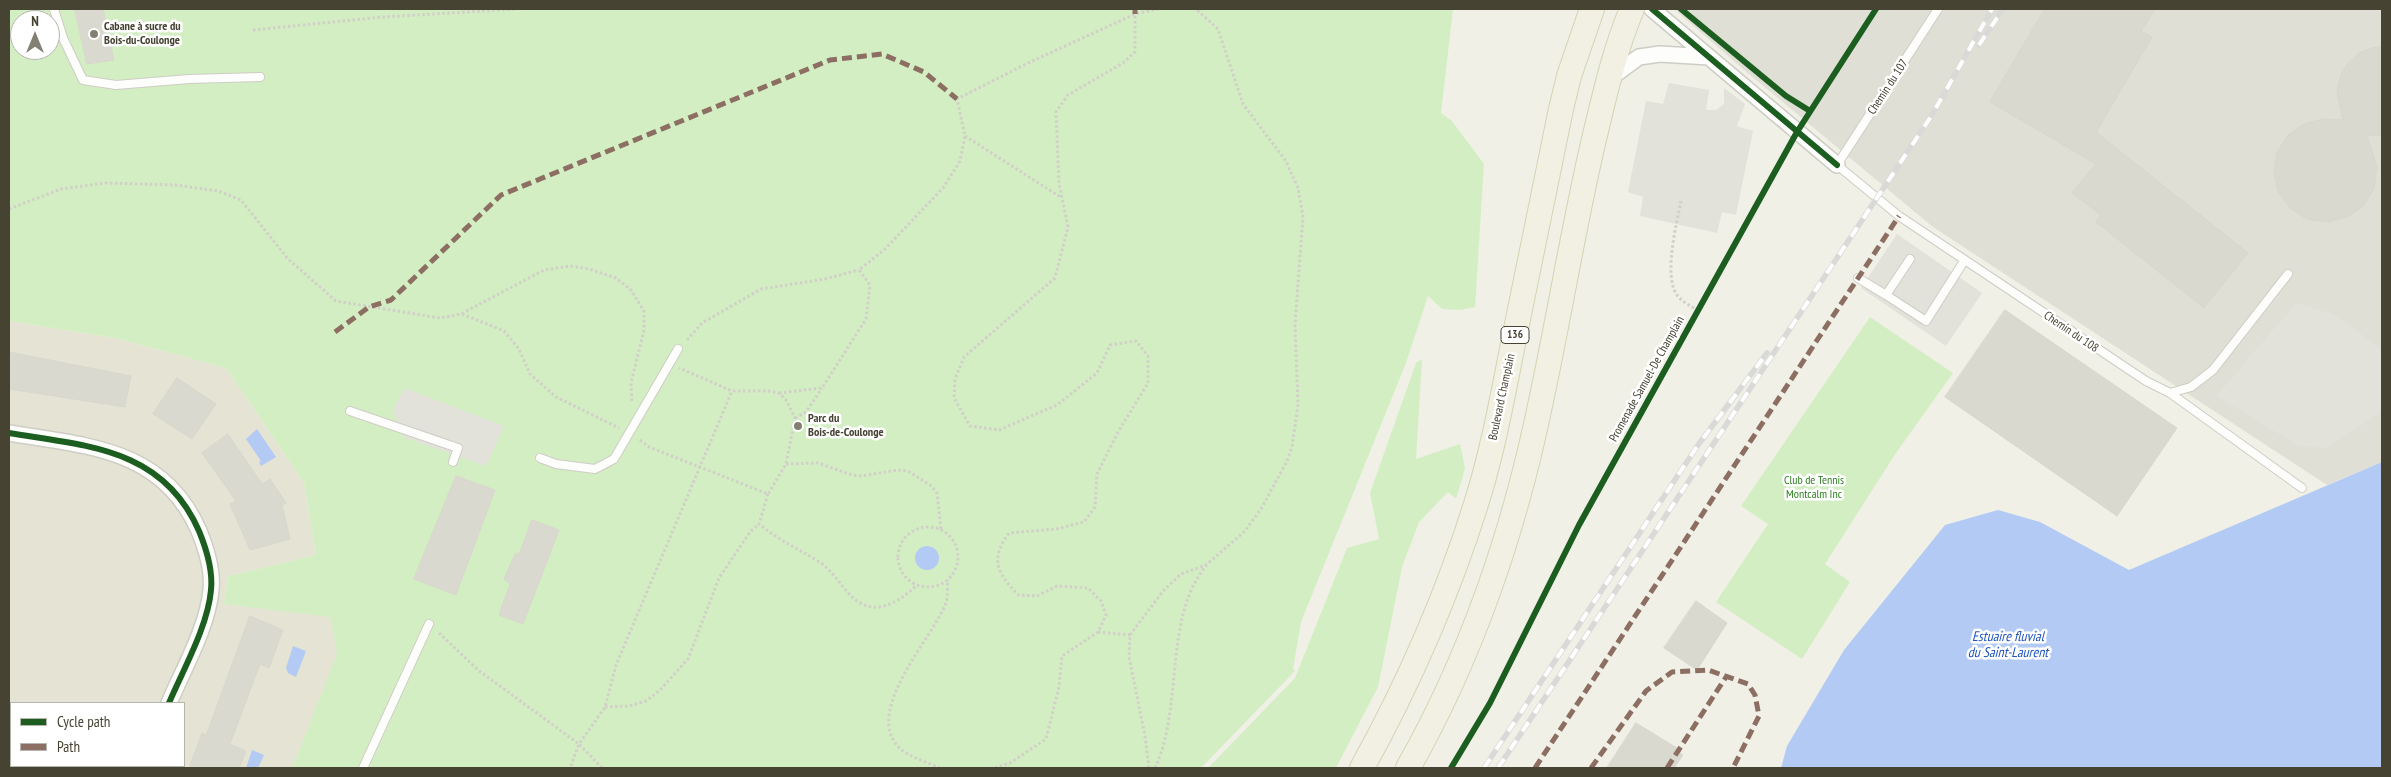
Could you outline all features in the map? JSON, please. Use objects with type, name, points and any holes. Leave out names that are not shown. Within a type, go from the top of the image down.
[{"type":"main road","name":"Boulevard Champlain","points":[[1362,768],[1393,712],[1451,578],[1477,499],[1501,406],[1561,109],[1569,76],[1592,9]]},
{"type":"main road","points":[[1408,768],[1462,657],[1502,550],[1521,486],[1541,402],[1581,194],[1609,79],[1632,9]]},
{"type":"street","points":[[1652,9],[1837,165]]},
{"type":"street","points":[[1609,79],[1639,57],[1660,54],[1708,57]]},
{"type":"street","points":[[9,433],[115,453],[144,466],[173,488],[190,511],[206,548],[212,590],[203,622],[169,702]]},
{"type":"lane","points":[[54,9],[63,38],[83,80],[116,85],[189,79],[260,77]]},
{"type":"lane","name":"Chemin du 107","points":[[1837,165],[1938,9]]},
{"type":"lane","name":"Chemin du 108","points":[[1837,165],[1899,216],[2146,381],[2170,393],[2302,488]]},
{"type":"lane","points":[[1886,295],[1910,259]]},
{"type":"lane","points":[[1858,278],[1926,321],[1964,261]]},
{"type":"lane","points":[[2170,393],[2191,386],[2213,370],[2288,274]]},
{"type":"lane","points":[[540,458],[556,464],[595,469],[614,459],[678,350]]},
{"type":"lane","points":[[350,411],[458,448],[453,462]]},
{"type":"lane","points":[[363,768],[429,624]]},
{"type":"path","points":[[254,30],[383,17],[517,9]]},
{"type":"path","points":[[678,350],[702,323],[761,289],[825,279],[859,270],[885,249],[943,188],[960,161],[965,136],[957,99],[1026,64],[1136,14],[1158,9]]},
{"type":"path","points":[[1155,768],[1161,754],[1170,718],[1178,645],[1185,610],[1196,578],[1206,565],[1244,531],[1261,510],[1276,485],[1292,447],[1298,405],[1295,325],[1303,216],[1298,188],[1286,161],[1243,104],[1218,29],[1196,9]]},
{"type":"path","points":[[995,768],[1010,763],[1046,740],[1059,687],[1062,656],[1098,632],[1106,615],[1101,601],[1088,588],[1057,586],[1037,596],[1018,595],[1001,577],[998,561],[1000,545],[1009,533],[1056,529],[1084,522],[1095,507],[1097,474],[1118,432],[1148,383],[1148,356],[1136,342],[1110,345],[1097,373],[1057,405],[1000,430],[970,426],[954,398],[955,378],[964,357],[1055,278],[1068,227],[1059,183],[1056,112],[1068,95],[1123,63],[1135,52],[1136,14]]},
{"type":"path","points":[[965,136],[1062,198]]},
{"type":"path","points":[[9,209],[61,189],[105,183],[176,185],[218,191],[241,200],[288,259],[336,301],[440,318],[461,314],[544,270],[570,266],[589,269],[616,278],[631,290],[644,312],[644,330],[631,383],[631,400],[641,412]]},
{"type":"path","points":[[1681,201],[1673,249],[1672,280],[1675,293],[1682,301],[1699,311]]},
{"type":"path","points":[[795,418],[806,412],[866,319],[870,285],[859,270]]},
{"type":"path","points":[[461,314],[504,331],[519,349],[530,374],[556,397],[630,433],[649,447],[768,494]]},
{"type":"path","points":[[670,364],[732,391],[752,390],[779,393],[822,388]]},
{"type":"path","points":[[570,768],[579,744],[604,706],[616,665],[732,391]]},
{"type":"path","points":[[604,706],[629,706],[646,701],[660,690],[688,659],[719,578],[750,532],[759,524],[768,494],[786,464],[795,418],[786,400],[779,393]]},
{"type":"path","points":[[786,464],[818,463],[852,475],[862,476],[898,470],[908,472],[930,485],[937,493],[941,530]]},
{"type":"path","points":[[759,524],[776,538],[819,561],[835,575],[850,595],[859,602],[871,606],[885,607],[901,600],[917,585]]},
{"type":"path","points":[[940,768],[902,750],[892,735],[888,714],[902,679],[946,602],[948,580],[957,567],[958,553],[952,539],[941,530],[924,527],[915,530],[902,541],[899,549],[899,567],[910,581],[917,585],[933,587],[948,580]]},
{"type":"path","points":[[1149,768],[1145,736],[1129,657],[1130,635],[1164,590],[1181,574],[1206,565]]},
{"type":"path","points":[[429,624],[478,670],[579,744],[602,768]]},
{"type":"path","points":[[1098,632],[1130,635]]},
{"type":"shaded area","points":[[1674,9],[2382,9],[2382,462],[2327,485],[1933,227]]},
{"type":"shaded area","points":[[1669,83],[1709,90],[1706,110],[1716,110],[1724,104],[1724,88],[1745,104],[1737,126],[1753,131],[1736,215],[1722,212],[1717,233],[1640,216],[1643,197],[1628,192],[1646,101],[1663,104]]},
{"type":"shaded area","points":[[1897,234],[1982,293],[1946,346],[1861,288]]},
{"type":"shaded area","points":[[2296,303],[2333,314],[2382,349],[2382,412],[2326,448],[2299,446],[2216,396]]},
{"type":"shaded area","points":[[9,321],[115,338],[226,368],[304,483],[316,555],[228,576],[224,604],[330,616],[338,654],[292,768],[9,768]]},
{"type":"shaded area","points":[[404,388],[504,426],[486,466],[403,437],[393,410]]},
{"type":"green space","name":"Parc du Bois-de-Coulonge","points":[[9,9],[1453,9],[1441,113],[1452,121],[1484,164],[1475,307],[1460,310],[1442,309],[1428,296],[1406,363],[1301,622],[1293,669],[1295,671],[1201,768],[292,768],[337,654],[330,617],[224,604],[228,576],[316,555],[304,483],[226,368],[115,338],[9,321]]},
{"type":"green space","name":"Club de Tennis Montcalm Inc","points":[[1870,317],[1953,373],[1896,453],[1825,564],[1850,582],[1802,659],[1716,602],[1768,524],[1741,506]]},
{"type":"green space","points":[[1422,359],[1416,459],[1460,444],[1465,469],[1456,499],[1448,492],[1419,522],[1402,567],[1378,687],[1336,768],[1208,768],[1295,678],[1347,548],[1379,539],[1370,493],[1416,363]]},
{"type":"water","points":[[257,429],[276,457],[261,466],[259,462],[261,461],[246,439]]},
{"type":"water","name":"Estuaire fluvial du Saint-Laurent","points":[[2382,462],[2382,768],[1781,768],[1787,746],[1844,650],[1945,525],[1998,510],[2040,522],[2129,570]]},
{"type":"water","points":[[927,546],[932,547],[938,553],[938,563],[932,569],[927,570],[922,569],[916,563],[915,558],[916,553],[922,547]]},
{"type":"water","points":[[293,646],[306,651],[296,677],[288,673],[286,668]]},
{"type":"water","points":[[252,750],[264,755],[258,768],[246,768]]},
{"type":"building","name":"Cabane à sucre du Bois-du-Coulonge","points":[[75,9],[103,9],[114,60],[87,64]]},
{"type":"building","points":[[2045,9],[2155,9],[2141,31],[2152,37],[2096,132],[2248,253],[2204,308],[2096,222],[2101,215],[2072,193],[2096,164],[1990,102]]},
{"type":"building","points":[[2382,47],[2382,135],[2367,136],[2377,167],[2374,188],[2364,205],[2347,217],[2327,222],[2307,219],[2290,208],[2278,191],[2274,172],[2277,152],[2288,135],[2304,124],[2323,119],[2343,120],[2337,93],[2340,77],[2347,64],[2359,53],[2371,48]]},
{"type":"building","points":[[2005,310],[2177,428],[2117,516],[1945,397]]},
{"type":"building","points":[[9,352],[131,376],[125,407],[9,389]]},
{"type":"building","points":[[177,378],[216,404],[192,439],[153,414]]},
{"type":"building","points":[[228,434],[262,484],[270,479],[286,503],[282,505],[290,539],[250,550],[230,504],[236,501],[202,453]]},
{"type":"building","points":[[456,476],[495,490],[456,595],[414,579]]},
{"type":"building","points":[[532,520],[559,530],[523,624],[499,615],[510,584],[504,579],[515,554],[519,554]]},
{"type":"building","points":[[1696,601],[1727,623],[1697,670],[1664,648]]},
{"type":"building","points":[[250,616],[283,630],[269,668],[260,664],[230,744],[246,751],[239,768],[189,768],[202,733],[206,735]]},
{"type":"building","points":[[1636,723],[1677,748],[1676,750],[1683,755],[1674,768],[1607,768]]},
{"type":"railway","points":[[1498,768],[1932,115],[1992,9]]},
{"type":"railway","points":[[1979,45],[2003,9]]},
{"type":"railway","points":[[1484,768],[1698,445],[1767,353]]},
{"type":"marked path","points":[[1135,9],[1135,14]]},
{"type":"marked path","points":[[335,332],[369,307],[391,300],[501,195],[830,60],[882,54],[924,72],[957,99]]},
{"type":"marked path","points":[[1535,768],[1899,216]]},
{"type":"marked path","points":[[1591,768],[1646,691],[1672,672],[1708,670],[1748,684],[1755,695],[1759,716],[1733,768]]},
{"type":"marked path","points":[[1667,768],[1726,677]]},
{"type":"cycle path","points":[[1652,9],[1837,165]]},
{"type":"cycle path","points":[[1681,9],[1786,96],[1810,111]]},
{"type":"cycle path","name":"Promenade Samuel-De Champlain","points":[[1451,768],[1490,703],[1579,525],[1797,132],[1876,9]]},
{"type":"cycle path","points":[[9,433],[67,442],[120,456],[144,467],[165,482],[184,503],[199,531],[204,545],[210,567],[211,590],[209,604],[200,633],[169,702]]},
{"type":"place","name":"Cabane à sucre du Bois-du-Coulonge","points":[[94,34]]},
{"type":"place","name":"Parc du Bois-de-Coulonge","points":[[798,426]]}]
